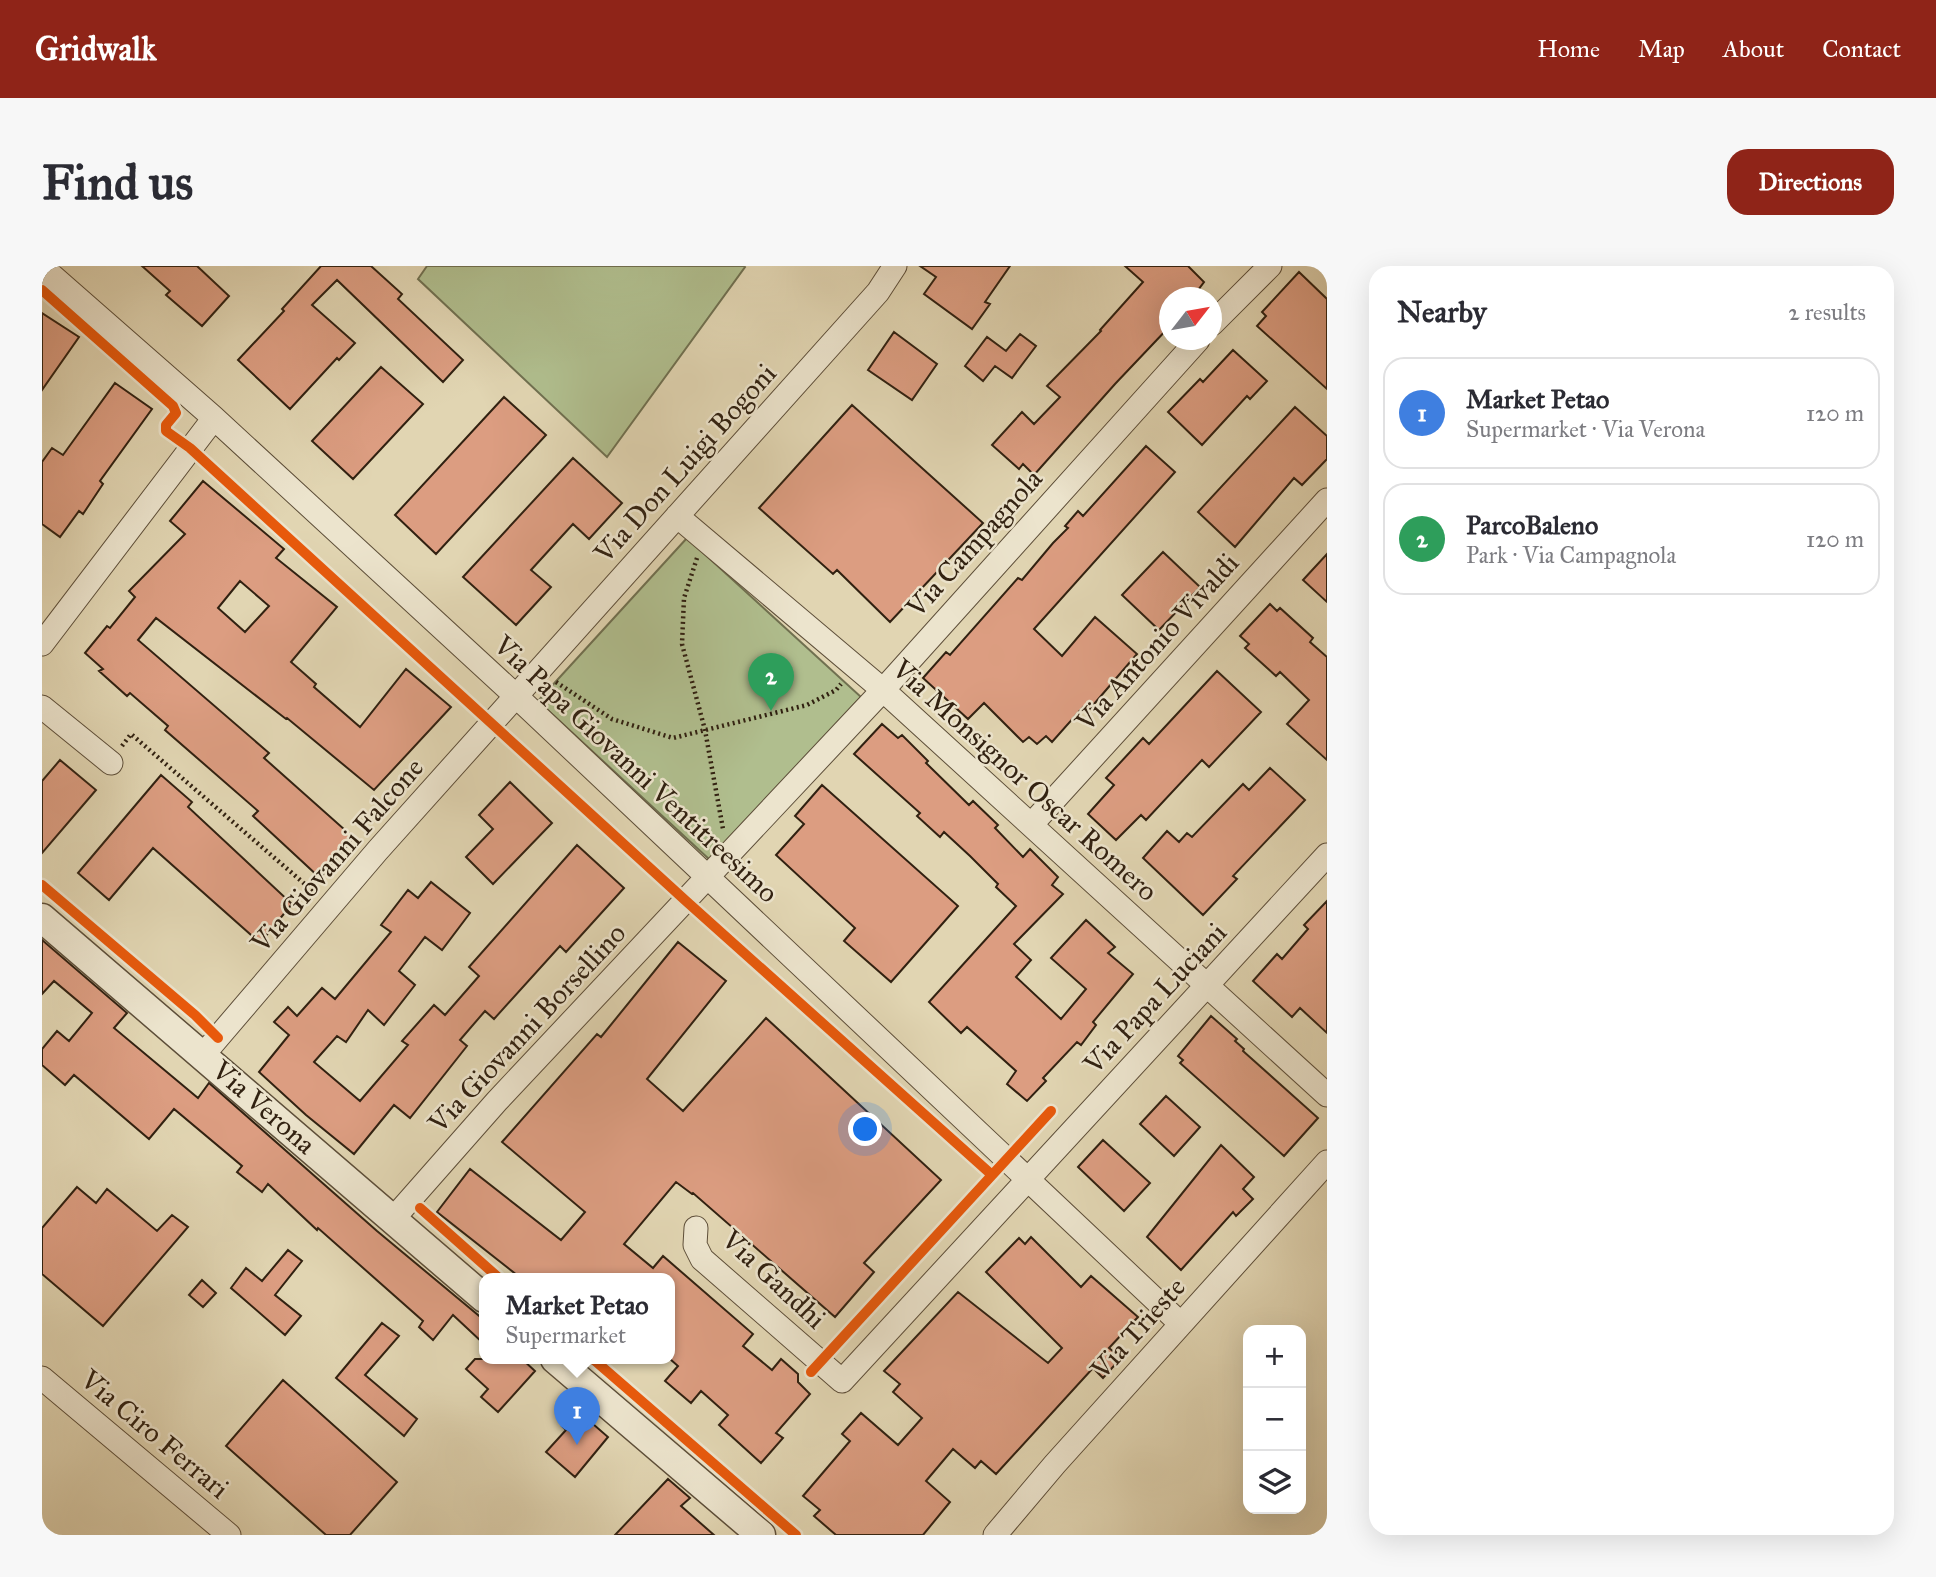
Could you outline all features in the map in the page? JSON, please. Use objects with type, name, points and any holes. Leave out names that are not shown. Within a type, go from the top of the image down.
[{"type":"street","name":"Via Don Luigi Bogoni","points":[[517,697],[878,292],[895,266]]},
{"type":"street","points":[[1222,314],[1270,266]]},
{"type":"street","name":"Via Papa Giovanni Ventitreesimo","points":[[42,267],[214,418],[517,697],[1181,1324]]},
{"type":"street","name":"Via Campagnola","points":[[708,878],[883,690],[1189,350]]},
{"type":"street","points":[[42,644],[214,418]]},
{"type":"street","name":"Via Antonio Vivaldi","points":[[1031,825],[1327,499]]},
{"type":"street","name":"Via Monsignor Oscar Romero","points":[[677,516],[883,690],[1327,1095]]},
{"type":"street","name":"Via Giovanni Falcone","points":[[203,1055],[330,906],[517,697]]},
{"type":"street","points":[[42,707],[111,763]]},
{"type":"street","name":"Via Papa Luciani","points":[[1028,1181],[1327,855]]},
{"type":"street","name":"Via Giovanni Borsellino","points":[[393,1219],[497,1101],[708,878]]},
{"type":"street","name":"Via Verona","points":[[42,918],[479,1294]]},
{"type":"street","name":"Via Trieste","points":[[995,1535],[1327,1162]]},
{"type":"street","name":"Via Gandhi","points":[[696,1228],[695,1245],[702,1259],[842,1381],[1028,1181]]},
{"type":"street","points":[[561,1364],[761,1535]]},
{"type":"street","name":"Via Ciro Ferrari","points":[[42,1378],[229,1535]]},
{"type":"path","points":[[703,537],[684,598],[682,644],[705,730],[720,825],[735,849]]},
{"type":"path","points":[[540,670],[571,694],[612,719],[673,738],[807,705],[836,690],[856,668]]},
{"type":"path","points":[[111,763],[131,734],[330,906]]},
{"type":"green space","points":[[427,266],[745,267],[607,457],[418,279]]},
{"type":"green space","points":[[687,538],[861,697],[710,860],[538,701]]},
{"type":"building","points":[[142,266],[197,266],[229,296],[202,326],[166,295],[170,291]]},
{"type":"building","points":[[321,266],[371,266],[402,294],[398,299],[463,360],[443,382],[337,280],[312,305],[355,343],[339,360],[337,358],[290,409],[238,360]]},
{"type":"building","points":[[920,266],[1010,266],[985,302],[990,304],[972,329],[924,294],[936,277]]},
{"type":"building","points":[[1125,266],[1188,266],[1204,282],[1200,287],[1159,287],[1159,338],[1034,475],[1023,464],[1019,469],[992,445],[1022,412],[1034,424],[1060,397],[1047,386],[1101,331],[1143,282]]},
{"type":"building","points":[[1299,272],[1327,299],[1327,389],[1257,326],[1266,316],[1262,312]]},
{"type":"building","points":[[42,313],[79,337],[42,390]]},
{"type":"building","points":[[894,332],[937,364],[912,400],[868,370]]},
{"type":"building","points":[[1020,334],[1036,346],[1012,378],[995,366],[983,381],[965,366],[987,337],[1006,351]]},
{"type":"building","points":[[1233,350],[1267,381],[1250,399],[1247,396],[1202,445],[1168,412],[1200,379],[1203,382]]},
{"type":"building","points":[[381,367],[423,404],[353,479],[312,441]]},
{"type":"building","points":[[115,383],[152,409],[100,481],[103,484],[83,514],[79,511],[60,537],[42,524],[42,462],[52,448],[63,455]]},
{"type":"building","points":[[504,397],[546,435],[436,554],[395,515]]},
{"type":"building","points":[[852,405],[983,523],[890,622],[837,570],[833,574],[759,508]]},
{"type":"building","points":[[1295,407],[1327,436],[1327,459],[1302,485],[1294,478],[1235,547],[1198,512]]},
{"type":"building","points":[[1146,446],[1175,472],[1034,629],[1062,656],[1095,617],[1137,654],[1088,711],[1083,707],[1052,742],[1046,736],[1037,744],[1029,737],[1023,742],[984,703],[968,719],[923,678],[946,652],[950,655],[1018,578],[1022,580],[1068,528],[1065,526],[1078,511],[1083,516]]},
{"type":"building","points":[[573,458],[622,503],[589,539],[573,524],[531,570],[551,587],[516,625],[463,577]]},
{"type":"building","points":[[203,481],[284,549],[276,558],[337,607],[291,662],[316,684],[314,687],[360,727],[406,669],[451,707],[374,790],[287,718],[156,618],[138,640],[269,753],[264,758],[354,838],[320,878],[253,816],[258,811],[165,730],[168,726],[130,693],[127,696],[99,671],[103,669],[85,653],[135,597],[129,591],[185,534],[170,521]],"holes":[[[240,581],[269,606],[245,632],[218,608]]]},
{"type":"building","points":[[1163,552],[1200,587],[1159,630],[1122,595]]},
{"type":"building","points":[[1327,554],[1327,602],[1303,580]]},
{"type":"building","points":[[1270,604],[1277,611],[1280,608],[1313,638],[1310,642],[1327,657],[1327,760],[1287,724],[1309,700],[1280,672],[1276,676],[1245,648],[1249,644],[1240,636]]},
{"type":"building","points":[[1217,671],[1261,712],[1209,767],[1202,760],[1146,820],[1141,815],[1116,840],[1088,814],[1114,785],[1106,778],[1143,738],[1149,744]]},
{"type":"building","points":[[882,724],[898,738],[902,735],[969,805],[973,801],[998,825],[995,828],[1023,857],[1030,849],[1058,877],[1052,885],[1063,894],[1014,944],[1031,960],[1016,977],[1061,1019],[1086,989],[1051,958],[1086,920],[1115,947],[1108,953],[1133,974],[1093,1022],[1096,1025],[1081,1045],[1077,1042],[1043,1078],[1046,1081],[1027,1101],[1007,1084],[1016,1071],[967,1027],[961,1033],[929,1002],[1016,906],[970,856],[944,832],[940,837],[917,816],[920,813],[854,754]]},
{"type":"building","points":[[60,760],[96,790],[42,853],[42,781]]},
{"type":"building","points":[[1270,768],[1305,800],[1233,876],[1237,879],[1203,915],[1143,858],[1167,831],[1179,842],[1187,833],[1192,837],[1243,784],[1249,790]]},
{"type":"building","points":[[161,775],[192,802],[188,807],[292,904],[260,943],[153,848],[109,900],[78,873]]},
{"type":"building","points":[[510,782],[552,823],[493,884],[466,857],[493,829],[479,815]]},
{"type":"building","points":[[822,785],[958,906],[891,982],[844,941],[855,928],[776,855],[804,824],[795,816]]},
{"type":"building","points":[[577,845],[624,888],[566,952],[560,946],[494,1019],[485,1011],[460,1040],[467,1046],[410,1118],[394,1105],[354,1154],[259,1072],[289,1035],[274,1022],[288,1007],[297,1016],[322,988],[335,999],[391,932],[381,925],[408,890],[418,898],[431,882],[470,913],[442,950],[425,937],[399,971],[415,985],[384,1025],[368,1010],[346,1042],[337,1036],[314,1062],[360,1101],[408,1045],[402,1041],[434,1005],[445,1015],[479,976],[469,967]]},
{"type":"building","points":[[1327,901],[1327,1033],[1300,1008],[1292,1017],[1253,981],[1277,954],[1282,959],[1308,929],[1304,925]]},
{"type":"building","points":[[42,940],[127,1013],[114,1028],[198,1098],[209,1083],[377,1231],[479,1316],[479,1339],[453,1315],[433,1340],[419,1327],[423,1321],[268,1184],[262,1192],[237,1172],[242,1166],[174,1109],[149,1139],[74,1075],[65,1085],[42,1065],[42,1049],[57,1031],[69,1041],[92,1013],[54,981],[42,994]]},
{"type":"building","points":[[678,942],[726,981],[647,1079],[683,1111],[766,1018],[941,1180],[864,1263],[874,1272],[835,1317],[693,1193],[676,1182],[624,1244],[653,1268],[663,1256],[753,1334],[743,1346],[772,1370],[781,1359],[798,1374],[798,1382],[810,1394],[776,1433],[783,1438],[761,1463],[719,1425],[728,1415],[701,1391],[691,1403],[665,1381],[678,1366],[675,1363],[675,1273],[514,1273],[437,1212],[470,1169],[561,1240],[585,1212],[502,1142],[597,1034],[601,1037]]},
{"type":"building","points":[[1211,1016],[1237,1039],[1235,1041],[1243,1051],[1318,1118],[1284,1156],[1180,1063],[1183,1060],[1178,1056]]},
{"type":"building","points":[[1166,1096],[1200,1127],[1174,1156],[1140,1124]]},
{"type":"building","points":[[1103,1140],[1150,1183],[1124,1211],[1078,1167]]},
{"type":"building","points":[[1221,1145],[1254,1177],[1243,1189],[1253,1199],[1236,1216],[1233,1212],[1181,1270],[1147,1237]]},
{"type":"building","points":[[77,1187],[96,1203],[107,1189],[157,1231],[172,1215],[188,1227],[103,1326],[42,1274],[42,1228]]},
{"type":"building","points":[[1031,1237],[1081,1287],[1091,1276],[1138,1317],[1109,1348],[1121,1358],[1103,1378],[1093,1368],[996,1474],[981,1461],[975,1468],[953,1449],[926,1481],[950,1502],[923,1535],[836,1535],[814,1516],[820,1510],[803,1496],[850,1441],[842,1434],[861,1413],[898,1445],[922,1418],[893,1392],[900,1384],[884,1371],[958,1292],[1048,1363],[1062,1348],[986,1272],[1019,1238],[1025,1244]]},
{"type":"building","points":[[288,1250],[302,1261],[275,1295],[301,1316],[285,1335],[231,1288],[246,1268],[262,1281]]},
{"type":"building","points":[[202,1280],[216,1293],[203,1307],[189,1295]]},
{"type":"building","points":[[382,1323],[399,1336],[365,1375],[417,1419],[404,1436],[336,1378]]},
{"type":"building","points":[[475,1359],[479,1359],[479,1364],[527,1364],[535,1371],[498,1412],[481,1397],[488,1389],[466,1369]]},
{"type":"building","points":[[283,1380],[397,1482],[350,1535],[326,1535],[226,1446]]},
{"type":"building","points":[[578,1411],[608,1437],[575,1477],[546,1452],[566,1430],[562,1426]]},
{"type":"building","points":[[668,1479],[690,1498],[681,1506],[714,1535],[615,1535]]},
{"type":"cycle path","points":[[42,290],[173,406],[176,413],[166,425],[166,431],[190,448],[686,901],[992,1175]]},
{"type":"cycle path","points":[[42,885],[195,1015],[218,1038]]},
{"type":"cycle path","points":[[811,1372],[1051,1111]]},
{"type":"cycle path","points":[[420,1208],[493,1273]]},
{"type":"cycle path","points":[[599,1364],[796,1535]]},
{"type":"place","name":"ParcoBaleno","points":[[771,711]]},
{"type":"place","name":"Market Petao","points":[[577,1445]]}]
